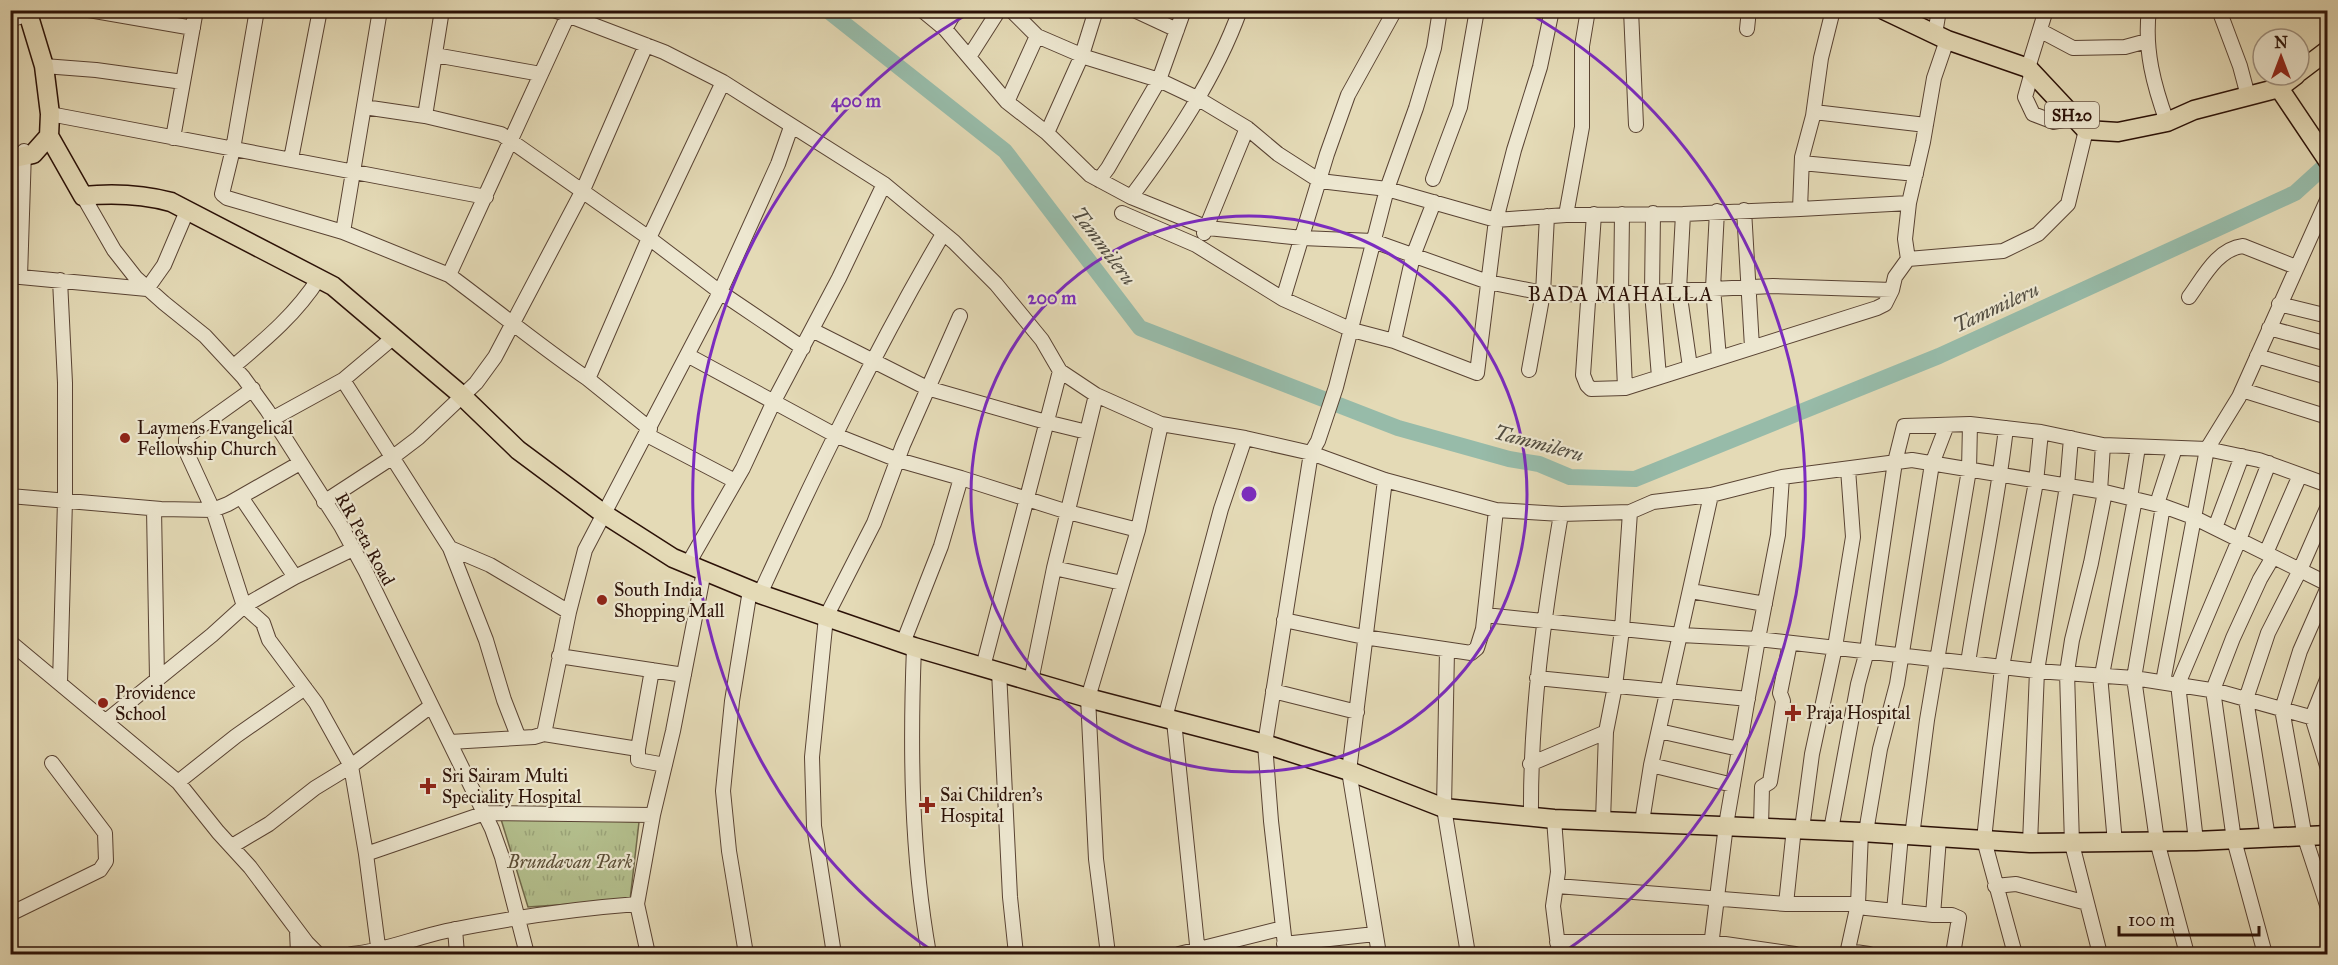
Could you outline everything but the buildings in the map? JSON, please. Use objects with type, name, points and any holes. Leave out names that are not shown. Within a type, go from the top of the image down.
[{"type":"main road","points":[[27,10],[44,66],[50,114],[50,136],[82,196],[109,193],[146,196],[171,202],[333,286],[462,395],[518,450],[604,514],[673,558],[755,592],[908,645],[1088,698],[1265,744],[1349,771],[1444,808],[1554,819],[1798,828],[2030,843],[2234,840],[2328,835]]},
{"type":"main road","name":"SH20","points":[[1884,10],[1941,37],[2030,70],[2081,124],[2118,132],[2167,122],[2194,110],[2248,96],[2282,93]]},
{"type":"main road","points":[[2311,63],[2328,50]]},
{"type":"main road","points":[[2286,87],[2282,93],[2328,160]]},
{"type":"main road","points":[[20,154],[50,136]]},
{"type":"street","points":[[10,20],[19,17],[22,10]]},
{"type":"street","points":[[89,10],[193,28]]},
{"type":"street","points":[[173,138],[196,10]]},
{"type":"street","points":[[257,10],[233,149],[222,194],[227,198],[343,232],[449,275],[514,323],[532,340],[588,378],[649,432],[735,481]]},
{"type":"street","points":[[291,159],[320,10]]},
{"type":"street","points":[[343,232],[380,10]]},
{"type":"street","points":[[426,116],[442,10]]},
{"type":"street","points":[[554,10],[664,51],[723,82],[884,184],[943,234],[996,284],[1042,340],[1060,371],[1096,395],[1161,424],[1315,447],[1385,480],[1496,510],[1561,514],[1630,512],[1653,502],[1711,495],[1782,477],[1912,460],[2102,492],[2160,505],[2193,517],[2300,570],[2328,585],[2300,651],[2282,709],[2305,838],[2328,908]]},
{"type":"street","points":[[922,10],[945,29],[1007,102],[1047,133],[1090,175],[1131,197],[1208,228],[1302,238],[1373,241],[1488,282],[1543,293],[1590,295],[1748,287],[1892,290]]},
{"type":"street","points":[[945,29],[956,10]]},
{"type":"street","points":[[969,57],[999,10]]},
{"type":"street","points":[[1011,10],[1037,36],[1082,55],[1159,80],[1197,98],[1247,128],[1278,154],[1320,181],[1387,189],[1496,220],[1566,215],[1683,214],[1909,203]]},
{"type":"street","points":[[1047,133],[1082,55],[1096,10]]},
{"type":"street","points":[[1134,10],[1177,30]]},
{"type":"street","points":[[1099,180],[1159,80],[1184,10]]},
{"type":"street","points":[[1131,197],[1170,146],[1229,42],[1240,10]]},
{"type":"street","points":[[1283,299],[1327,154],[1348,95],[1395,10]]},
{"type":"street","points":[[1375,934],[1285,949],[1265,744],[1284,620],[1315,447],[1336,387],[1352,330],[1387,189],[1416,108],[1434,48],[1440,10]]},
{"type":"street","points":[[1433,179],[1460,107],[1477,10]]},
{"type":"street","points":[[1122,213],[1196,245],[1283,299],[1352,330],[1394,341],[1478,373],[1496,220],[1514,150],[1540,67],[1552,10]]},
{"type":"street","points":[[1566,215],[1582,127],[1582,46],[1588,10]]},
{"type":"street","points":[[1631,10],[1636,125]]},
{"type":"street","points":[[1747,29],[1749,10]]},
{"type":"street","points":[[1800,209],[1802,163],[1814,111],[1821,58],[1833,10]]},
{"type":"street","points":[[1594,214],[1584,375],[1591,389],[1625,388],[1885,304],[1895,277],[1908,259],[1905,239],[1909,203],[1926,125],[1941,37],[1939,10]]},
{"type":"street","points":[[1908,259],[2003,251],[2038,234],[2068,204],[2081,124],[2054,122],[2033,114],[2025,97],[2046,10]]},
{"type":"street","points":[[2149,10],[2148,54],[2167,122]]},
{"type":"street","points":[[2219,10],[2240,66],[2248,96]]},
{"type":"street","points":[[449,275],[568,15]]},
{"type":"street","points":[[2040,31],[2073,48],[2125,47],[2147,41]]},
{"type":"street","points":[[1007,102],[1037,36]]},
{"type":"street","points":[[324,502],[418,438],[476,383],[514,323],[535,277],[583,190],[646,45]]},
{"type":"street","points":[[435,55],[541,74]]},
{"type":"street","points":[[44,66],[183,81]]},
{"type":"street","points":[[588,378],[649,238],[723,82]]},
{"type":"street","points":[[364,107],[426,116],[501,134],[512,140],[720,292],[803,348]]},
{"type":"street","points":[[1814,111],[1926,125]]},
{"type":"street","points":[[50,114],[486,197]]},
{"type":"street","points":[[544,734],[559,656],[585,550],[649,432],[720,292],[778,164],[791,127]]},
{"type":"street","points":[[1196,245],[1208,228],[1247,128]]},
{"type":"street","points":[[20,154],[15,277],[147,289],[164,265],[187,211]]},
{"type":"street","points":[[1802,163],[1916,174]]},
{"type":"street","points":[[648,954],[637,904],[653,815],[684,675],[696,567],[774,400],[803,348],[884,184]]},
{"type":"street","name":"RR Peta Road","points":[[82,196],[114,250],[147,289],[205,336],[253,389],[353,549],[485,813],[502,857],[527,954]]},
{"type":"street","points":[[2163,682],[2207,449],[2242,390],[2328,198]]},
{"type":"street","points":[[1394,341],[1413,256],[1434,202]]},
{"type":"street","points":[[1744,210],[1752,347]]},
{"type":"street","points":[[1716,211],[1713,288],[1719,358]]},
{"type":"street","points":[[1653,213],[1652,292],[1659,377]]},
{"type":"street","points":[[1622,214],[1621,294],[1625,388]]},
{"type":"street","points":[[1683,214],[1679,291],[1690,367]]},
{"type":"street","points":[[1529,370],[1543,293],[1547,216]]},
{"type":"street","points":[[746,954],[729,851],[723,791],[732,701],[755,592],[910,289],[943,234]]},
{"type":"street","points":[[2189,297],[2223,253],[2234,247],[2243,246],[2296,267]]},
{"type":"street","points":[[234,366],[284,322],[319,278]]},
{"type":"street","points":[[60,280],[65,500],[60,682]]},
{"type":"street","points":[[2279,304],[2328,316]]},
{"type":"street","points":[[834,954],[814,826],[812,757],[826,617],[874,523],[897,460],[960,316]]},
{"type":"street","points":[[2269,328],[2328,345]]},
{"type":"street","points":[[812,330],[927,388],[1087,432]]},
{"type":"street","points":[[272,419],[343,380],[394,337]]},
{"type":"street","points":[[688,356],[774,400],[835,435],[897,460],[1026,500],[1138,530]]},
{"type":"street","points":[[2257,356],[2328,377]]},
{"type":"street","points":[[1016,954],[991,669],[1026,500],[1060,371]]},
{"type":"street","points":[[343,380],[450,548],[486,640],[504,700],[518,736]]},
{"type":"street","points":[[253,389],[190,434],[186,439],[186,451],[213,510],[244,606],[263,623],[269,640],[305,688],[351,766],[379,952]]},
{"type":"street","points":[[2242,390],[2328,417]]},
{"type":"street","points":[[1030,681],[1054,568],[1096,395]]},
{"type":"street","points":[[1108,954],[1096,859],[1088,698],[1138,530],[1161,424]]},
{"type":"street","points":[[1894,911],[1969,470],[1970,424]]},
{"type":"street","points":[[1832,830],[1858,684],[1867,651],[1895,462],[1904,426],[1970,424],[2040,432],[2103,445],[2207,449],[2269,463],[2328,485]]},
{"type":"street","points":[[1869,954],[1847,953],[1857,905],[1864,832],[1880,749],[1897,684],[1932,464],[1947,425]]},
{"type":"street","points":[[1968,663],[1983,567],[2001,476],[2006,428]]},
{"type":"street","points":[[2015,954],[1984,840],[2002,667],[2036,482],[2040,432]]},
{"type":"street","points":[[1198,952],[1169,719],[1221,509],[1245,438]]},
{"type":"street","points":[[2030,843],[2037,671],[2067,486],[2071,438]]},
{"type":"street","points":[[2100,954],[2072,844],[2067,672],[2072,640],[2091,563],[2102,492],[2103,445]]},
{"type":"street","points":[[2115,843],[2101,675],[2132,499],[2138,447]]},
{"type":"street","points":[[2175,448],[2160,505],[2134,678],[2157,841],[2187,954]]},
{"type":"street","points":[[2215,528],[2242,456]]},
{"type":"street","points":[[10,496],[154,508],[213,510],[241,497],[300,463]]},
{"type":"street","points":[[2196,841],[2178,684],[2269,463]]},
{"type":"street","points":[[1786,904],[1798,828],[1853,537],[1848,469]]},
{"type":"street","points":[[2265,954],[2234,840],[2213,690],[2233,638],[2260,579],[2300,475]]},
{"type":"street","points":[[1711,948],[1726,825],[1778,535],[1782,477]]},
{"type":"street","points":[[929,954],[919,886],[908,645],[961,478]]},
{"type":"street","points":[[1379,954],[1349,771],[1385,480]]},
{"type":"street","points":[[1642,822],[1651,765],[1711,495]]},
{"type":"street","points":[[241,497],[295,577]]},
{"type":"street","points":[[2268,838],[2246,699],[2268,633],[2300,570],[2328,506]]},
{"type":"street","points":[[154,508],[157,679]]},
{"type":"street","points":[[1284,620],[1364,637],[1467,654],[1474,651],[1481,640],[1485,615],[1496,510]]},
{"type":"street","points":[[1603,821],[1606,732],[1615,686],[1622,629],[1630,512]]},
{"type":"street","points":[[1531,817],[1530,764],[1537,678],[1543,621],[1561,514]]},
{"type":"street","points":[[450,548],[490,565],[569,612]]},
{"type":"street","points":[[106,721],[244,606],[295,577],[353,549]]},
{"type":"street","points":[[1054,568],[1122,583]]},
{"type":"street","points":[[1691,591],[1765,604]]},
{"type":"street","points":[[1485,615],[1681,635],[1758,639],[2037,671],[2134,678],[2213,690],[2328,722]]},
{"type":"street","points":[[10,642],[178,782],[250,867],[318,954]]},
{"type":"street","points":[[1761,827],[1762,787],[1770,782],[1783,701],[1780,693],[1790,643]]},
{"type":"street","points":[[1447,650],[1444,808],[1468,954]]},
{"type":"street","points":[[559,656],[684,675]]},
{"type":"street","points":[[652,670],[638,760],[665,765]]},
{"type":"street","points":[[2328,676],[2312,717],[2328,769]]},
{"type":"street","points":[[1537,678],[1748,699]]},
{"type":"street","points":[[178,782],[236,736],[305,688]]},
{"type":"street","points":[[1273,691],[1357,712]]},
{"type":"street","points":[[232,846],[269,824],[315,788],[351,766],[431,706]]},
{"type":"street","points":[[1659,731],[1739,749]]},
{"type":"street","points":[[1530,764],[1606,732]]},
{"type":"street","points":[[450,742],[518,736],[534,737],[544,734],[638,749]]},
{"type":"street","points":[[10,914],[100,870],[106,861],[105,833],[52,763]]},
{"type":"street","points":[[1651,765],[1733,785]]},
{"type":"street","points":[[366,854],[485,813],[653,815]]},
{"type":"street","points":[[1554,819],[1558,872],[1553,901],[1558,948],[1711,948],[1795,954]]},
{"type":"street","points":[[1933,915],[1939,838]]},
{"type":"street","points":[[1995,886],[2016,884],[2087,903]]},
{"type":"street","points":[[1557,886],[1786,904],[1857,905],[1894,911],[1952,915],[1959,918],[1953,954]]},
{"type":"street","points":[[352,954],[379,952],[417,937],[560,910],[637,904]]},
{"type":"street","points":[[1179,954],[1198,952],[1283,928]]},
{"type":"street","points":[[297,929],[298,954]]},
{"type":"street","points":[[454,929],[457,954]]},
{"type":"green space","name":"Brundavan Park","points":[[500,816],[639,822],[630,900],[528,907]]},
{"type":"waterway","name":"Tammileru","points":[[827,10],[1005,151],[1140,328],[1398,428],[1509,459],[1539,464],[1570,477],[1635,479],[1939,356],[2295,193],[2328,163]]},
{"type":"place","name":"Laymens Evangelical Fellowship Church","points":[[125,438]]},
{"type":"place","name":"South India Shopping Mall","points":[[602,600]]},
{"type":"place","name":"Providence School","points":[[103,703]]},
{"type":"place","name":"Praja Hospital","points":[[1793,713]]},
{"type":"place","name":"Sri Sairam Multi Speciality Hospital","points":[[428,786]]},
{"type":"place","name":"Sai Children's Hospital","points":[[927,805]]},
{"type":"district","name":"BADA MAHALLA","points":[[1621,294]]}]
